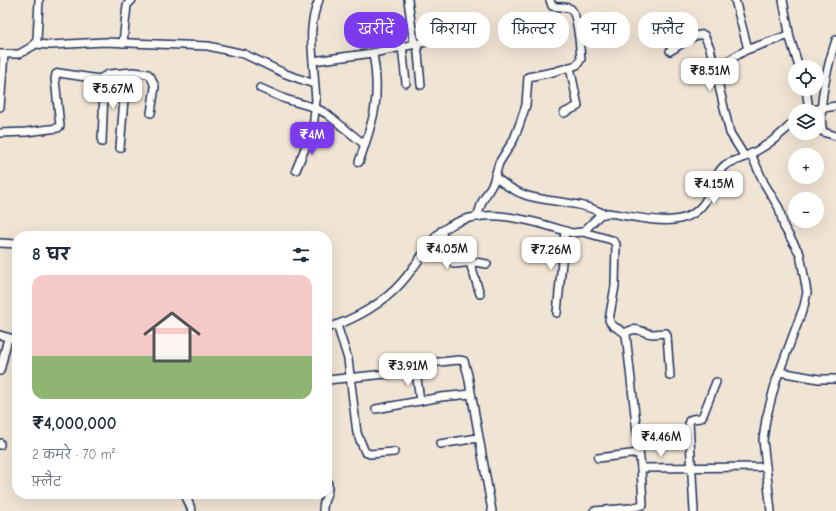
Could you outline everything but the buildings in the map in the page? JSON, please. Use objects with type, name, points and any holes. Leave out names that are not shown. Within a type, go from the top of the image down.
[{"type":"street","points":[[0,107],[3,58],[29,50],[37,40],[39,0]]},
{"type":"street","points":[[122,43],[127,5],[132,0]]},
{"type":"street","points":[[296,170],[313,132],[316,108],[312,25],[313,16],[319,0]]},
{"type":"street","points":[[408,0],[416,43],[408,45]]},
{"type":"street","points":[[477,216],[495,177],[499,163],[514,139],[526,105],[527,78],[529,76],[553,72],[577,65],[581,59],[574,13],[569,8],[552,6],[550,0]]},
{"type":"street","points":[[735,0],[748,49]]},
{"type":"street","points":[[783,0],[789,35],[797,60]]},
{"type":"street","points":[[698,36],[704,35],[710,48],[730,133],[748,156],[780,208],[784,224],[800,254],[807,292],[804,306],[780,372],[766,419],[763,440],[771,511]]},
{"type":"street","points":[[714,69],[748,49],[789,35]]},
{"type":"street","points":[[823,104],[825,80],[836,40]]},
{"type":"street","points":[[34,44],[50,46],[91,42],[208,46],[244,54],[286,74],[314,84]]},
{"type":"street","points":[[313,61],[373,53],[394,48]]},
{"type":"street","points":[[402,48],[406,83]]},
{"type":"street","points":[[417,48],[421,84]]},
{"type":"street","points":[[670,51],[675,48]]},
{"type":"street","points":[[359,162],[372,125],[376,104],[377,88],[373,53]]},
{"type":"street","points":[[564,113],[578,106],[570,67]]},
{"type":"street","points":[[0,133],[26,132],[58,128],[60,126],[54,79],[56,74],[59,73],[101,79],[109,74],[148,74],[151,77],[155,87],[151,113]]},
{"type":"street","points":[[120,148],[124,99],[124,73]]},
{"type":"street","points":[[101,79],[104,90],[102,142]]},
{"type":"street","points":[[260,88],[286,99],[316,108],[327,114],[365,145]]},
{"type":"street","points":[[824,108],[836,106]]},
{"type":"street","points":[[495,177],[515,191],[527,196],[587,207],[604,214],[621,214],[655,220],[678,219],[691,216],[700,208],[707,199],[721,169],[727,164],[748,156],[768,145],[788,127]]},
{"type":"street","points":[[824,132],[836,136]]},
{"type":"street","points":[[583,232],[595,219],[604,214]]},
{"type":"street","points":[[332,326],[375,305],[389,295],[402,283],[432,241],[441,231],[461,221],[477,216],[508,217],[572,233],[583,232],[612,240],[616,244],[615,286],[609,320],[613,326],[625,333]]},
{"type":"street","points":[[441,231],[453,263],[457,264],[470,262],[487,264]]},
{"type":"street","points":[[557,313],[565,231]]},
{"type":"street","points":[[0,243],[12,244]]},
{"type":"street","points":[[470,262],[480,294]]},
{"type":"street","points":[[337,325],[347,354],[351,376],[357,433],[365,452],[370,454],[394,452]]},
{"type":"street","points":[[625,333],[640,330],[652,334],[666,333],[670,376]]},
{"type":"street","points":[[594,511],[643,508],[641,468],[625,333]]},
{"type":"street","points":[[0,335],[12,339]]},
{"type":"street","points":[[0,371],[8,338]]},
{"type":"street","points":[[420,401],[416,366],[420,364],[462,360],[466,370],[471,394],[492,511]]},
{"type":"street","points":[[332,379],[351,376],[416,371]]},
{"type":"street","points":[[780,372],[819,379],[836,379]]},
{"type":"street","points":[[694,511],[689,421],[702,417],[716,382]]},
{"type":"street","points":[[376,409],[471,394]]},
{"type":"street","points":[[440,444],[478,438]]},
{"type":"street","points":[[598,458],[639,453]]},
{"type":"street","points":[[641,468],[766,467]]},
{"type":"street","points":[[187,499],[192,511]]},
{"type":"street","points":[[323,511],[323,503],[326,499]]}]
